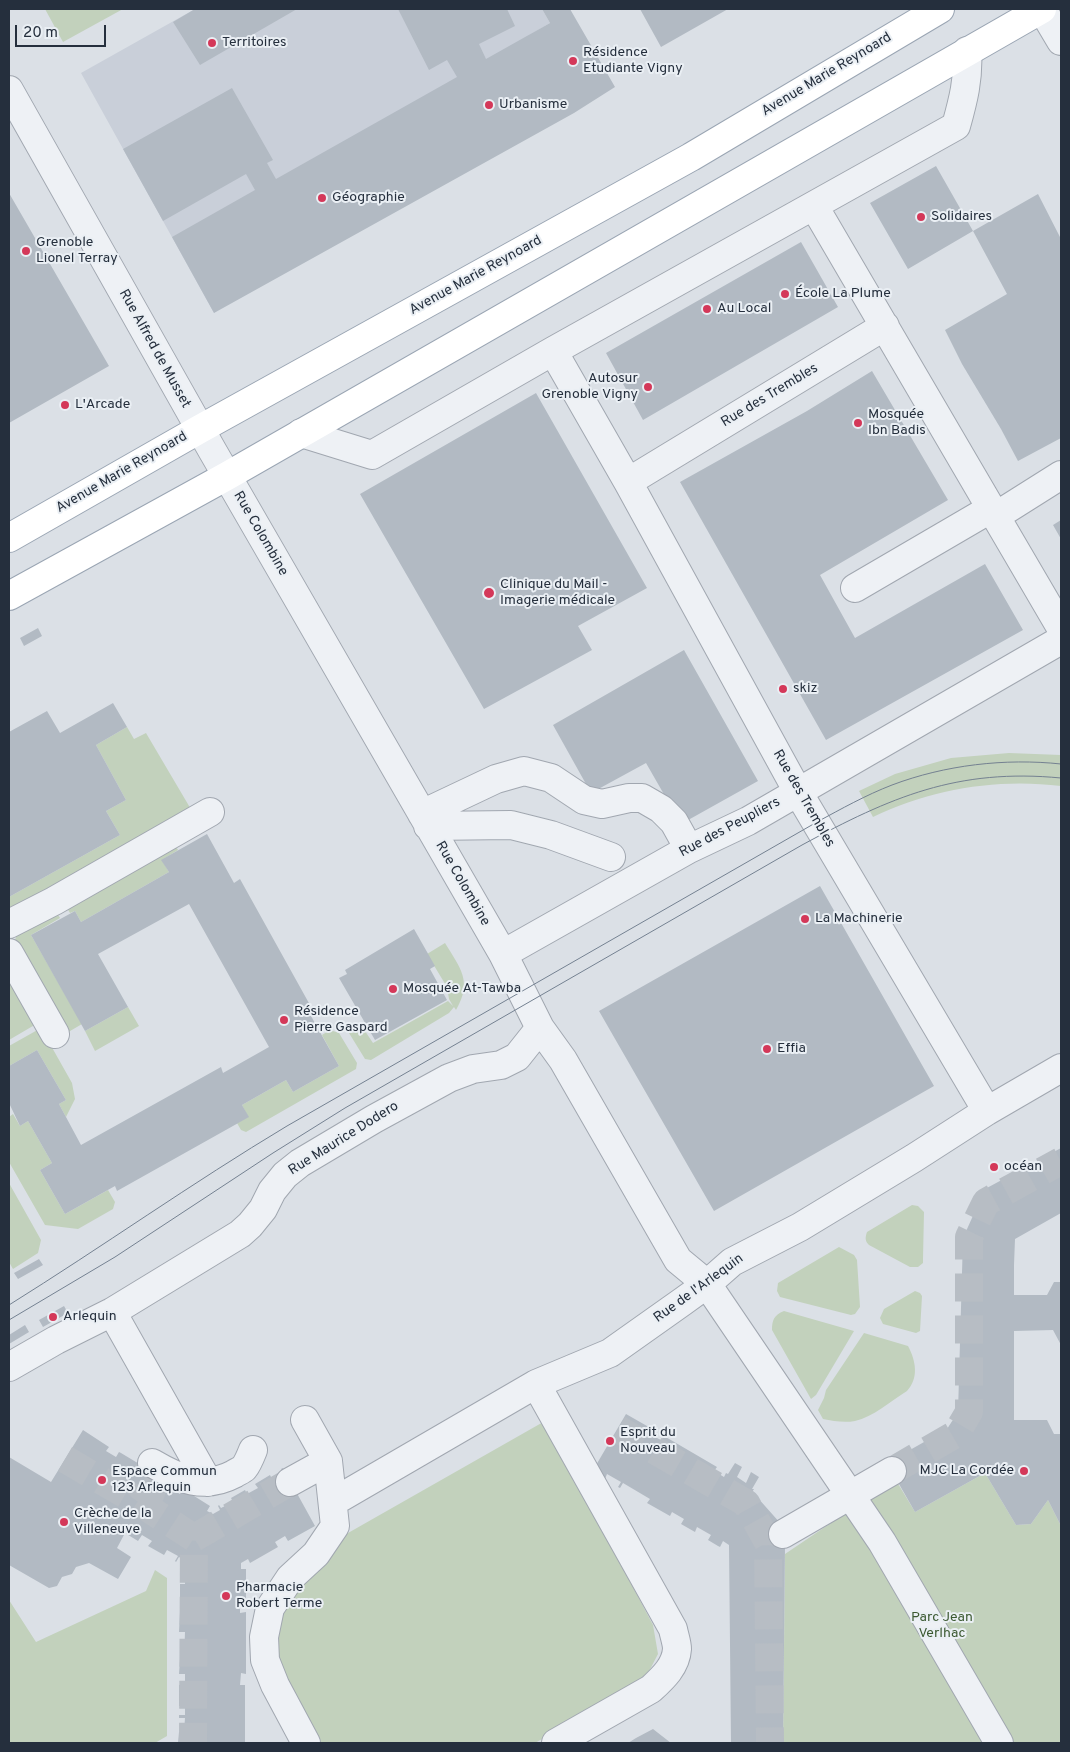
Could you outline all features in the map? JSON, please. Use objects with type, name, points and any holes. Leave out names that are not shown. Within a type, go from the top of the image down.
[{"type":"main road","name":"Avenue Marie Reynoard","points":[[9,538],[200,429],[690,157],[940,9]]},
{"type":"main road","points":[[9,596],[302,434],[1042,9]]},
{"type":"street","points":[[1042,9],[1061,41]]},
{"type":"street","points":[[302,434],[372,455],[956,126],[966,90],[967,51]]},
{"type":"street","name":"Rue Alfred de Musset","points":[[9,90],[227,476]]},
{"type":"street","points":[[814,206],[1061,628]]},
{"type":"street","name":"Rue des Trembles","points":[[628,482],[885,326]]},
{"type":"street","name":"Rue des Trembles","points":[[554,351],[798,792],[988,1111]]},
{"type":"street","points":[[855,588],[1061,475]]},
{"type":"street","name":"Rue Colombine","points":[[227,476],[502,954],[540,1028],[563,1060],[678,1260],[707,1284],[882,1542],[999,1743]]},
{"type":"street","name":"Rue des Peupliers","points":[[502,954],[689,849],[748,821],[1061,640]]},
{"type":"street","points":[[425,820],[496,779],[524,771],[551,778],[584,800],[602,804],[629,798],[642,798],[661,809],[674,822],[689,849]]},
{"type":"street","points":[[9,924],[54,901],[210,812]]},
{"type":"street","points":[[425,820],[511,825],[551,835],[611,856]]},
{"type":"street","points":[[9,953],[55,1034]]},
{"type":"street","name":"Rue Maurice Dodero","points":[[9,1367],[56,1340],[112,1312],[240,1234],[258,1214],[272,1191],[285,1175],[300,1164],[374,1119],[449,1078],[473,1069],[501,1065],[517,1057],[540,1028]]},
{"type":"street","name":"Rue de l'Arlequin","points":[[333,1502],[536,1384],[610,1352],[707,1284],[732,1262],[800,1227],[1061,1068]]},
{"type":"street","points":[[112,1312],[208,1482]]},
{"type":"street","points":[[536,1384],[673,1629],[677,1649],[672,1666],[663,1679],[651,1689],[556,1743]]},
{"type":"street","points":[[305,1420],[328,1461],[335,1526],[316,1554],[290,1578],[270,1608],[264,1637],[265,1660],[268,1668],[306,1743]]},
{"type":"street","points":[[175,1423],[151,1466],[188,1480],[208,1482],[226,1478],[244,1468],[253,1450]]},
{"type":"street","points":[[290,1482],[328,1461]]},
{"type":"street","points":[[783,1534],[892,1471]]},
{"type":"shaded area","points":[[195,9],[542,9],[550,23],[531,34],[214,313],[81,73]]},
{"type":"green space","points":[[45,9],[123,9],[63,42]]},
{"type":"green space","points":[[127,727],[134,739],[146,733],[192,811],[9,915],[9,897],[120,835],[106,811],[126,800],[96,745]]},
{"type":"green space","points":[[1009,753],[1061,755],[1061,786],[1013,784],[965,788],[918,799],[873,817],[859,791],[895,774],[951,758]]},
{"type":"green space","points":[[172,840],[178,850],[162,860],[169,872],[81,922],[75,911],[70,913],[64,903]]},
{"type":"green space","points":[[57,913],[60,918],[31,935],[82,1024],[65,1034],[14,944],[19,926]]},
{"type":"green space","points":[[445,943],[460,968],[464,983],[464,991],[456,1010],[454,1007],[449,1013],[371,1060],[365,1059],[349,1033],[349,1025],[365,1031],[373,1043],[448,1001],[453,1006],[449,999],[447,987],[427,954]]},
{"type":"green space","points":[[9,972],[38,1023],[9,1040]]},
{"type":"green space","points":[[128,1007],[139,1026],[95,1051],[85,1031]]},
{"type":"green space","points":[[41,1028],[72,1083],[75,1099],[66,1117],[59,1104],[66,1100],[37,1050],[9,1066],[9,1046]]},
{"type":"green space","points":[[330,1030],[339,1033],[357,1063],[356,1069],[246,1132],[241,1130],[237,1123],[248,1117],[242,1105],[286,1080],[293,1092],[339,1066],[322,1035]]},
{"type":"green space","points":[[13,1114],[20,1126],[28,1121],[52,1163],[40,1170],[65,1214],[108,1190],[115,1202],[113,1209],[78,1229],[45,1225],[9,1162],[9,1117]]},
{"type":"green space","points":[[9,1183],[41,1240],[38,1253],[13,1269],[9,1262]]},
{"type":"green space","points":[[912,1205],[918,1206],[924,1212],[923,1263],[918,1267],[910,1267],[869,1245],[866,1239],[867,1232]]},
{"type":"green space","points":[[839,1247],[854,1255],[857,1260],[860,1307],[855,1314],[851,1315],[780,1297],[777,1291],[778,1283]]},
{"type":"green space","points":[[915,1291],[922,1296],[920,1331],[916,1333],[883,1324],[880,1318],[884,1309]]},
{"type":"green space","points":[[784,1311],[854,1331],[816,1395],[811,1399],[772,1330],[774,1318]]},
{"type":"green space","points":[[864,1333],[908,1346],[915,1369],[911,1386],[907,1391],[882,1408],[862,1419],[847,1422],[823,1419],[818,1410],[826,1390]]},
{"type":"green space","points":[[545,1421],[653,1625],[658,1654],[644,1681],[535,1743],[320,1743],[300,1706],[275,1651],[281,1609],[341,1537]]},
{"type":"green space","name":"Parc Jean Verlhac","points":[[985,1473],[1016,1525],[1031,1524],[1048,1500],[1061,1526],[1061,1743],[783,1743],[785,1554],[859,1504],[897,1482],[915,1512]]},
{"type":"green space","points":[[155,1570],[167,1578],[167,1736],[155,1743],[9,1743],[9,1600],[36,1642],[146,1591]]},
{"type":"building","name":"Territoires","points":[[195,9],[297,9],[200,65],[173,22]]},
{"type":"building","points":[[398,9],[507,9],[515,26],[479,44],[486,59],[550,23],[542,9],[570,9],[615,87],[574,113],[214,313],[172,237],[255,190],[246,174],[163,221],[123,149],[232,88],[273,160],[267,163],[276,179],[457,77],[447,60],[429,70]]},
{"type":"building","points":[[640,9],[728,9],[661,47]]},
{"type":"building","name":"Solidaires","points":[[936,166],[973,231],[908,269],[870,203]]},
{"type":"building","points":[[9,193],[109,366],[9,423]]},
{"type":"building","points":[[1038,194],[1061,239],[1061,438],[1018,461],[962,364],[945,330],[1007,294],[973,231]]},
{"type":"building","points":[[801,242],[838,307],[643,420],[606,353]]},
{"type":"building","points":[[872,371],[948,500],[820,575],[855,638],[985,564],[1023,630],[826,740],[680,482],[807,411]]},
{"type":"building","name":"Clinique du Mail - Imagerie médicale","points":[[536,393],[647,588],[578,626],[592,650],[484,709],[360,494]]},
{"type":"building","points":[[1061,520],[1061,539],[1053,525]]},
{"type":"building","points":[[38,628],[42,636],[24,646],[20,638]]},
{"type":"building","points":[[684,650],[758,781],[681,824],[646,763],[591,793],[553,725]]},
{"type":"building","points":[[113,703],[127,727],[96,745],[126,800],[106,811],[120,835],[9,897],[9,732],[47,711],[60,733]]},
{"type":"building","name":"Résidence Pierre Gaspard","points":[[207,834],[234,883],[240,879],[315,1014],[311,1016],[339,1066],[293,1092],[286,1080],[242,1105],[249,1117],[117,1191],[115,1186],[65,1214],[40,1170],[52,1163],[28,1121],[20,1126],[9,1103],[9,1066],[37,1050],[66,1100],[59,1104],[81,1145],[221,1067],[223,1073],[269,1047],[189,904],[98,954],[128,1007],[85,1031],[31,935],[75,911],[81,922],[169,872],[161,860]]},
{"type":"building","name":"Effia","points":[[820,886],[934,1086],[714,1211],[599,1011]]},
{"type":"building","name":"Mosquée At-Tawba","points":[[414,929],[435,966],[430,969],[447,1000],[375,1040],[339,978],[347,974],[345,970]]},
{"type":"building","points":[[1061,1148],[1061,1213],[1015,1239],[1014,1295],[1047,1295],[1054,1282],[1061,1282],[1061,1345],[1053,1330],[1014,1331],[1014,1420],[1047,1420],[1054,1434],[1061,1434],[1061,1526],[1048,1500],[1031,1524],[1016,1525],[985,1473],[915,1512],[887,1463],[947,1429],[958,1412],[963,1238],[985,1189]]},
{"type":"building","points":[[39,1259],[43,1265],[18,1279],[14,1273]]},
{"type":"building","name":"Arlequin","points":[[64,1306],[68,1313],[43,1327],[39,1320]]},
{"type":"building","points":[[25,1325],[29,1332],[9,1344],[9,1335]]},
{"type":"building","points":[[626,1414],[654,1430],[651,1435],[661,1440],[664,1436],[717,1467],[714,1471],[724,1477],[735,1463],[742,1467],[737,1477],[746,1483],[751,1472],[759,1477],[751,1494],[757,1497],[781,1524],[785,1546],[783,1743],[731,1743],[729,1545],[723,1541],[720,1547],[718,1546],[708,1540],[711,1535],[697,1527],[695,1532],[681,1524],[684,1519],[672,1512],[670,1516],[647,1503],[650,1499],[623,1483],[620,1488],[618,1487],[621,1482],[607,1474],[605,1479],[592,1472]]},
{"type":"building","points":[[83,1430],[109,1447],[106,1451],[116,1457],[119,1452],[121,1453],[171,1483],[169,1488],[180,1494],[183,1489],[210,1506],[207,1511],[213,1514],[220,1510],[219,1505],[221,1508],[233,1502],[231,1498],[245,1490],[247,1494],[258,1488],[255,1484],[270,1475],[272,1479],[283,1473],[281,1469],[283,1468],[315,1526],[288,1541],[285,1536],[275,1542],[278,1547],[250,1563],[248,1559],[241,1563],[241,1569],[246,1569],[246,1600],[240,1601],[240,1613],[246,1612],[246,1674],[241,1673],[240,1685],[245,1685],[245,1743],[178,1743],[179,1732],[184,1732],[185,1718],[179,1718],[179,1715],[185,1715],[185,1705],[179,1706],[179,1685],[185,1685],[185,1674],[179,1674],[180,1659],[184,1659],[185,1632],[179,1632],[180,1612],[185,1611],[186,1601],[180,1600],[180,1584],[185,1584],[185,1571],[180,1571],[180,1569],[185,1569],[185,1561],[179,1557],[176,1562],[178,1556],[167,1550],[164,1555],[148,1546],[152,1541],[142,1535],[138,1541],[125,1533],[117,1548],[131,1557],[118,1579],[89,1563],[76,1567],[72,1574],[62,1577],[57,1586],[49,1588],[9,1565],[9,1457],[51,1482]]},
{"type":"building","points":[[653,1729],[671,1743],[628,1743],[636,1738]]},
{"type":"tunnel","points":[[892,1471],[956,1434],[969,1412],[969,1237],[986,1202],[1061,1161]]},
{"type":"tunnel","points":[[618,1429],[746,1503],[768,1542],[770,1743]]},
{"type":"tunnel","points":[[65,1459],[143,1505],[194,1538],[193,1743]]},
{"type":"tunnel","points":[[143,1505],[151,1493],[140,1486],[149,1470]]},
{"type":"tunnel","points":[[194,1538],[290,1482]]},
{"type":"tram line","points":[[9,1305],[287,1126],[854,802],[912,778],[954,768],[1018,762],[1061,764]]},
{"type":"tram line","points":[[9,1320],[115,1257],[345,1108],[834,828],[896,800],[957,782],[1024,776],[1061,778]]},
{"type":"place","name":"Territoires","points":[[212,43]]},
{"type":"place","name":"Résidence Etudiante Vigny","points":[[573,61]]},
{"type":"place","name":"Urbanisme","points":[[489,105]]},
{"type":"place","name":"Géographie","points":[[322,198]]},
{"type":"place","name":"Solidaires","points":[[921,217]]},
{"type":"place","name":"Grenoble Lionel Terray","points":[[26,251]]},
{"type":"place","name":"École La Plume","points":[[785,294]]},
{"type":"place","name":"Au Local","points":[[707,309]]},
{"type":"place","name":"Autosur Grenoble Vigny","points":[[648,387]]},
{"type":"place","name":"L'Arcade","points":[[65,405]]},
{"type":"place","name":"Mosquée Ibn Badis","points":[[858,423]]},
{"type":"place","name":"Clinique du Mail - Imagerie médicale","points":[[489,593]]},
{"type":"place","name":"skiz","points":[[783,689]]},
{"type":"place","name":"La Machinerie","points":[[805,919]]},
{"type":"place","name":"Mosquée At-Tawba","points":[[393,989]]},
{"type":"place","name":"Résidence Pierre Gaspard","points":[[284,1020]]},
{"type":"place","name":"Effia","points":[[767,1049]]},
{"type":"place","name":"océan","points":[[994,1167]]},
{"type":"place","name":"Arlequin","points":[[53,1317]]},
{"type":"place","name":"Esprit du Nouveau","points":[[610,1441]]},
{"type":"place","name":"MJC La Cordée","points":[[1024,1471]]},
{"type":"place","name":"Espace Commun 123 Arlequin","points":[[102,1480]]},
{"type":"place","name":"Crèche de la Villeneuve","points":[[64,1522]]},
{"type":"place","name":"Pharmacie Robert Terme","points":[[226,1596]]}]
